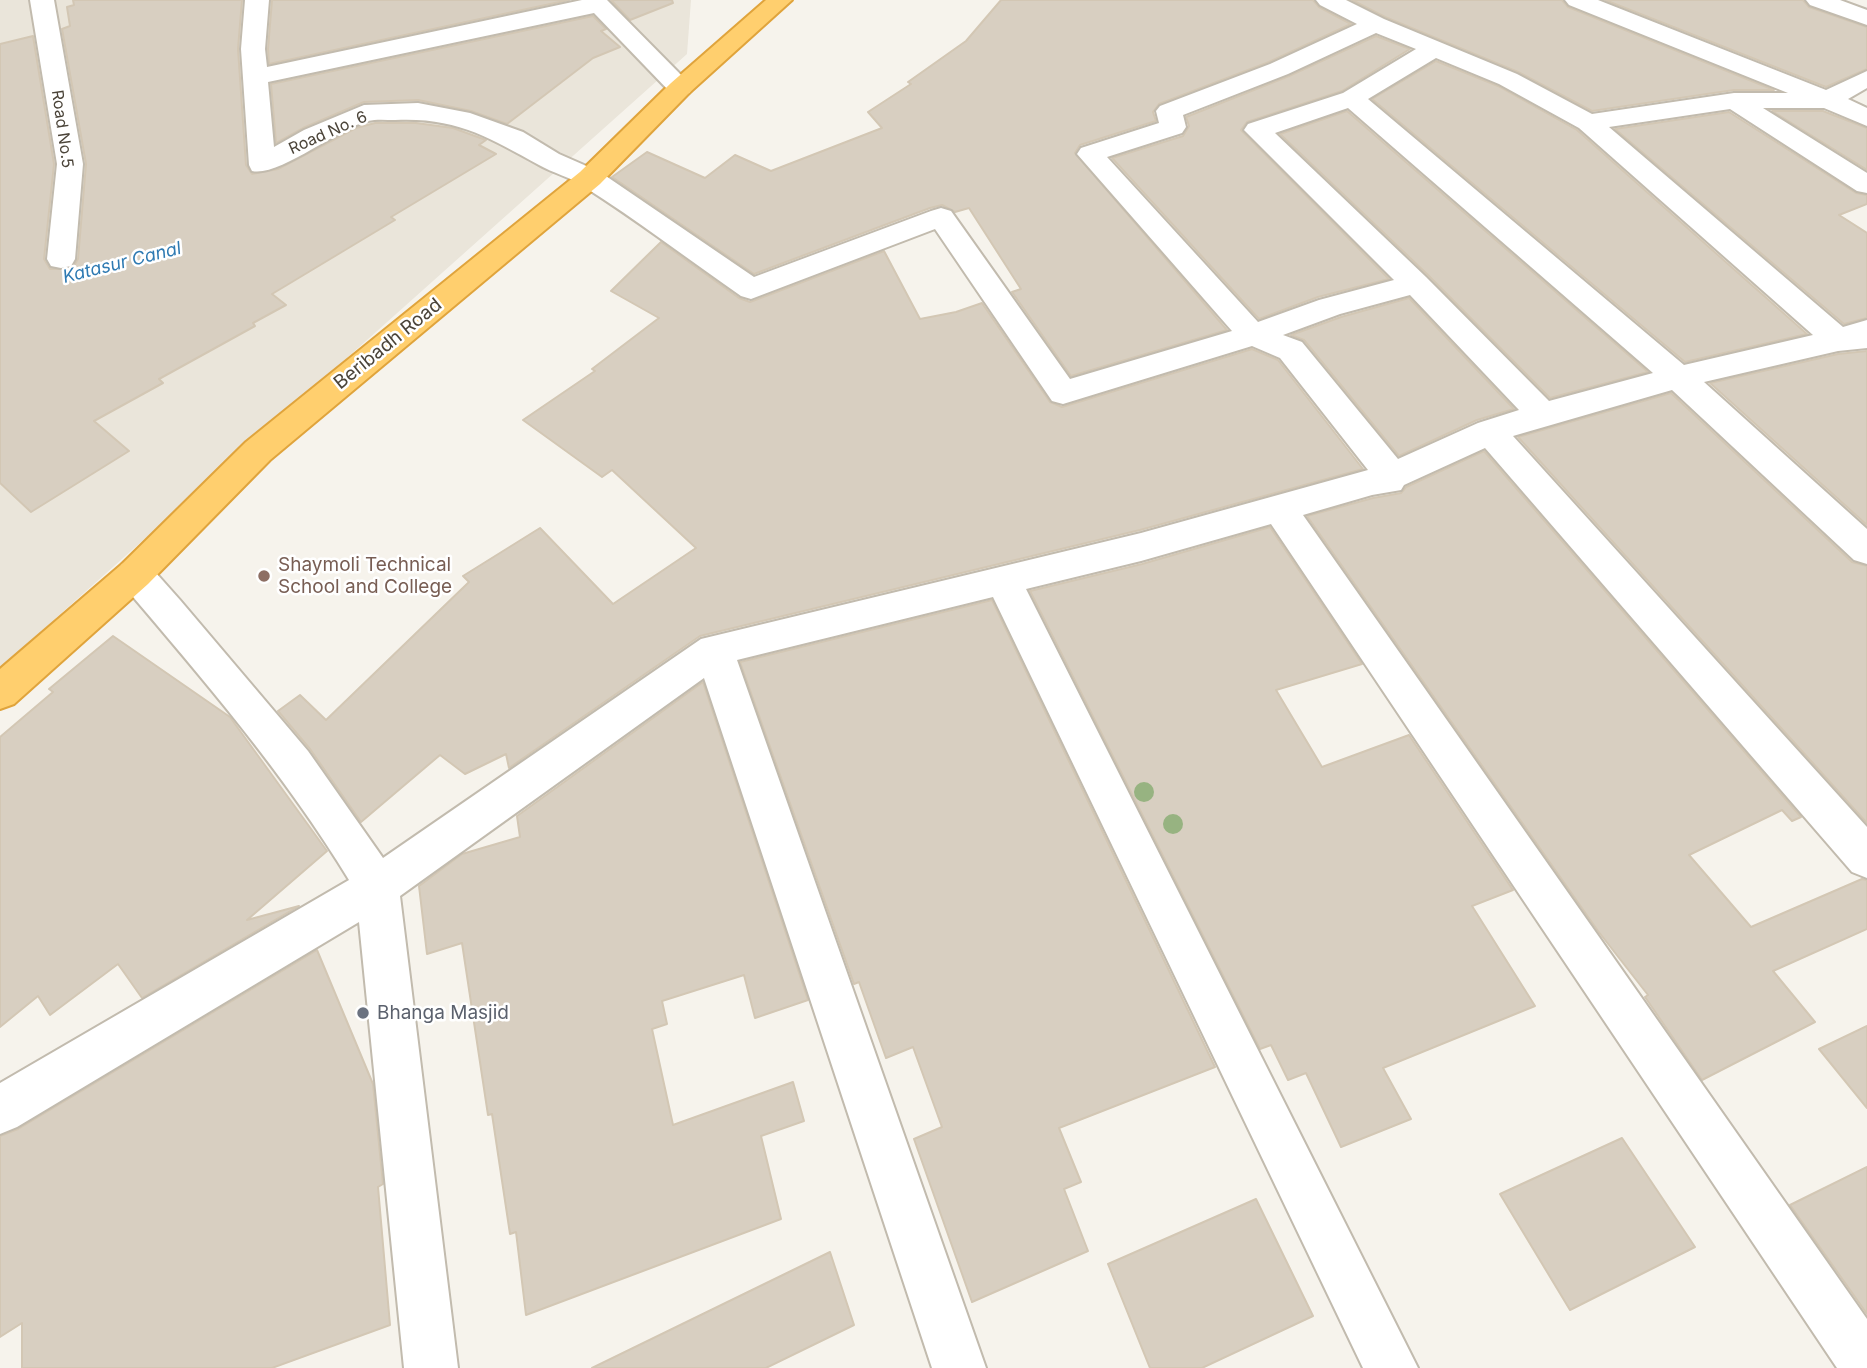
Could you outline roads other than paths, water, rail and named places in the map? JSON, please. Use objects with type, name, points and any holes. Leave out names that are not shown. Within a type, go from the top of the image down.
[{"type":"highway","name":"Beribadh Road","points":[[0,692],[135,574],[258,451],[590,178],[680,88],[780,0]]},
{"type":"street","name":"Road No.5","points":[[42,0],[70,164],[61,259]]},
{"type":"street","name":"Road No. 6","points":[[257,0],[253,49],[262,165],[313,136],[364,113],[418,111],[461,118],[514,138],[550,160],[590,178]]},
{"type":"street","points":[[1328,0],[1376,24],[1508,79],[1588,122],[1858,337]]},
{"type":"street","points":[[1577,0],[1867,118]]},
{"type":"street","points":[[1818,0],[1867,18]]},
{"type":"street","points":[[257,77],[596,3],[680,88]]},
{"type":"street","points":[[1376,24],[1279,69],[1168,111],[1173,127],[1090,154],[1253,335],[1291,350],[1392,476]]},
{"type":"street","points":[[1434,48],[1352,99],[1257,130],[1416,284],[1543,414]]},
{"type":"street","points":[[1588,122],[1734,101],[1828,100],[1867,78]]},
{"type":"street","points":[[1352,99],[1678,377],[1867,550]]},
{"type":"street","points":[[1734,101],[1867,185]]},
{"type":"street","points":[[590,178],[751,289],[941,216],[1063,393],[1253,335],[1331,307],[1416,284]]},
{"type":"street","points":[[0,1110],[377,887],[713,650],[1141,547],[1372,482],[1389,481],[1392,476],[1490,432],[1543,414],[1678,377],[1858,337]]},
{"type":"street","points":[[1490,432],[1867,858]]},
{"type":"street","points":[[1279,508],[1867,1365]]},
{"type":"street","points":[[135,574],[246,702],[349,840],[377,887],[426,1366]]},
{"type":"street","points":[[1003,580],[1391,1368]]},
{"type":"street","points":[[713,650],[959,1368]]},
{"type":"place","name":"Shaymoli Technical School and College","points":[[264,576]]},
{"type":"place","name":"Bhanga Masjid","points":[[363,1013]]},
{"type":"water label","name":"Katasur Canal","points":[[122,263]]}]
